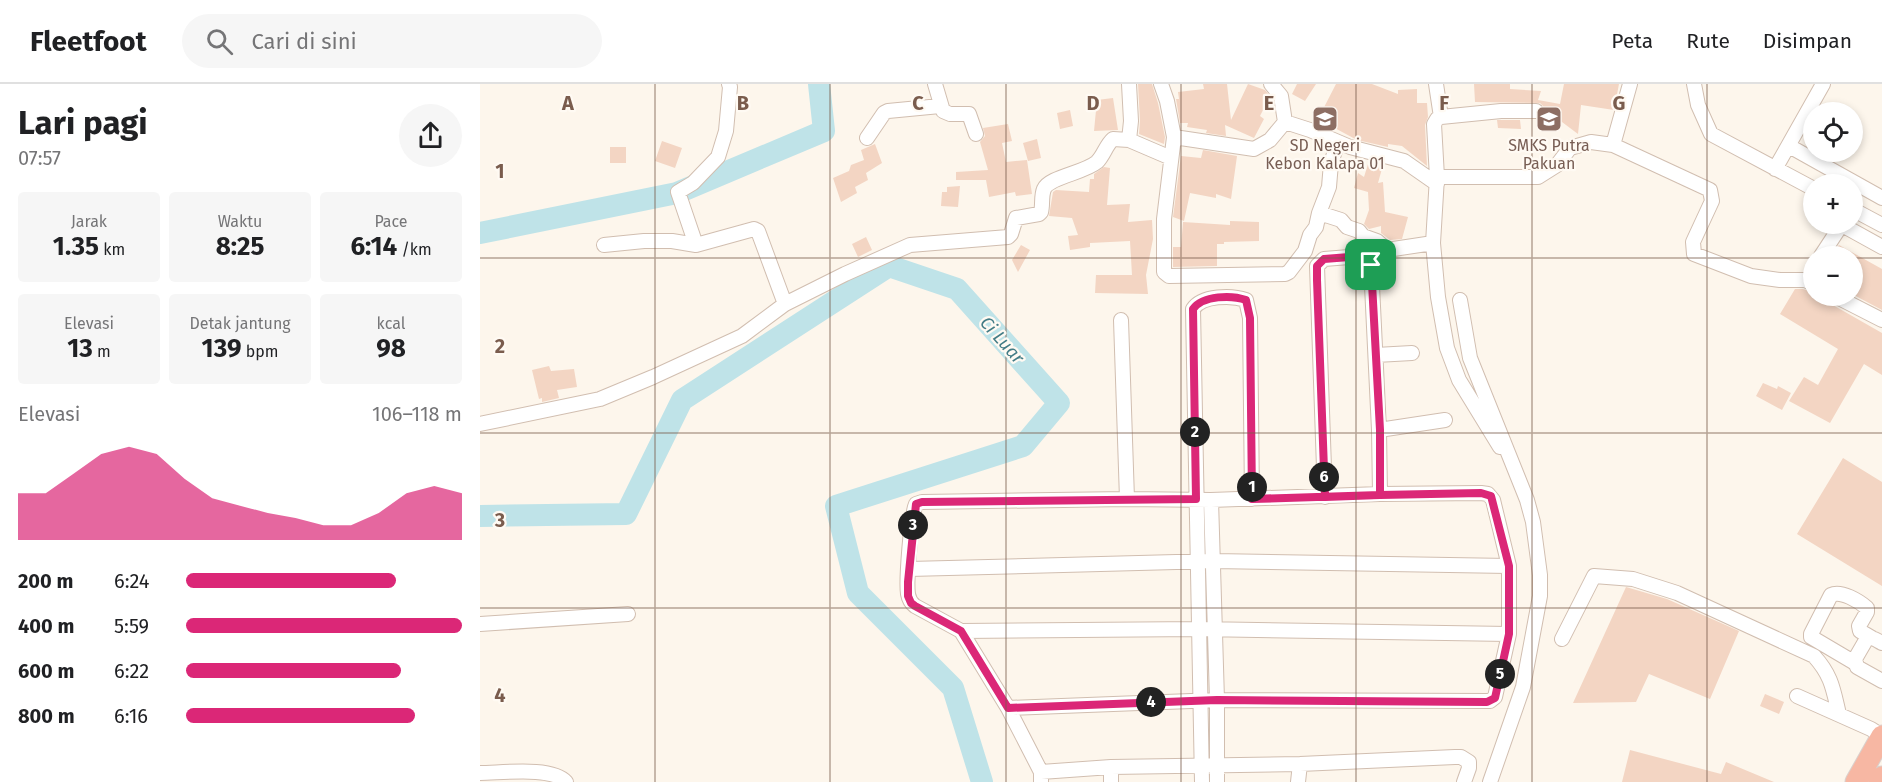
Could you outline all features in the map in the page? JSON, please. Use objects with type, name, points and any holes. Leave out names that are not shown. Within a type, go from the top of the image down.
[{"type":"highway","points":[[1856,782],[1882,736]]},
{"type":"highway","points":[[1879,782],[1882,777]]},
{"type":"street","points":[[695,241],[678,192],[693,183],[718,157],[726,131],[729,84]]},
{"type":"street","points":[[935,84],[943,111],[947,114],[970,114],[976,134]]},
{"type":"street","points":[[1129,84],[1131,121],[1129,140]]},
{"type":"street","points":[[1161,84],[1167,100],[1174,137],[1164,219],[1164,272],[1169,276],[1289,273],[1305,251],[1310,234],[1316,227],[1329,187],[1331,163],[1338,142]]},
{"type":"street","points":[[1174,137],[1254,148],[1270,140],[1285,122],[1285,90],[1271,84]]},
{"type":"street","points":[[1436,84],[1441,117]]},
{"type":"street","points":[[1613,145],[1630,84]]},
{"type":"street","points":[[1694,84],[1698,105],[1711,134],[1803,183]]},
{"type":"street","points":[[1775,169],[1823,84]]},
{"type":"street","points":[[867,138],[884,113],[888,111],[940,106]]},
{"type":"street","points":[[1514,465],[1470,402],[1450,361],[1438,297],[1433,243],[1437,181],[1434,124],[1441,117],[1508,110],[1536,111]]},
{"type":"street","points":[[1285,122],[1350,147],[1404,161],[1437,181],[1538,177],[1557,165],[1570,147],[1591,142],[1613,145],[1710,190],[1712,201],[1693,242],[1694,254],[1751,276],[1803,282]]},
{"type":"street","points":[[480,424],[600,399],[742,336],[785,304],[909,245],[1008,237],[1016,218],[1041,212],[1043,190],[1050,182],[1078,173],[1097,162],[1110,140],[1117,138],[1129,140],[1171,158]]},
{"type":"street","points":[[1789,146],[1882,198]]},
{"type":"street","points":[[1319,213],[1341,220],[1349,228],[1359,231],[1363,236],[1377,242],[1387,250],[1433,243]]},
{"type":"street","points":[[1863,215],[1882,225]]},
{"type":"street","points":[[1827,246],[1840,226],[1844,226],[1882,247]]},
{"type":"street","points":[[604,244],[695,241],[757,229],[785,304]]},
{"type":"street","points":[[1325,497],[1317,266],[1324,259],[1362,256],[1370,260],[1380,430],[1380,495]]},
{"type":"street","points":[[1202,782],[1193,309],[1196,304],[1223,296],[1244,299],[1248,303],[1249,310],[1252,499]]},
{"type":"street","points":[[1460,300],[1470,358],[1527,500],[1533,522],[1540,575],[1540,596],[1523,687],[1490,782]]},
{"type":"street","points":[[1855,306],[1882,320]]},
{"type":"street","points":[[1121,321],[1127,499]]},
{"type":"street","points":[[1376,355],[1412,353]]},
{"type":"street","points":[[1380,430],[1445,420]]},
{"type":"street","points":[[1008,708],[1201,700],[1487,702],[1495,698],[1509,634],[1509,566],[1493,500],[1488,494],[1211,500],[919,502],[914,507],[908,596],[911,603],[961,631],[1008,708],[1041,777],[1111,767],[1300,764],[1461,757],[1469,762],[1464,782]]},
{"type":"street","points":[[1211,500],[1217,782]]},
{"type":"street","points":[[909,569],[1214,561],[1509,566]]},
{"type":"street","points":[[1562,639],[1594,576],[1633,579],[1677,593],[1814,656],[1831,679],[1839,714]]},
{"type":"street","points":[[1877,640],[1860,631],[1859,626],[1867,608],[1835,593],[1831,595],[1811,634],[1811,638],[1882,681]]},
{"type":"street","points":[[480,624],[628,614]]},
{"type":"street","points":[[961,631],[1215,630],[1509,634]]},
{"type":"street","points":[[1855,663],[1866,640],[1877,640]]},
{"type":"street","points":[[1797,696],[1882,736]]},
{"type":"street","points":[[1298,782],[1300,764]]},
{"type":"street","points":[[1111,767],[1111,782]]},
{"type":"street","points":[[480,773],[548,773],[563,778],[566,782]]},
{"type":"building","points":[[1138,84],[1152,84],[1165,137],[1164,144],[1139,134]]},
{"type":"building","points":[[1203,84],[1227,84],[1231,120],[1248,84],[1265,90],[1270,96],[1260,116],[1264,119],[1254,138],[1225,125],[1226,136],[1206,133],[1207,130],[1187,127],[1188,123],[1180,123],[1176,99],[1179,99],[1178,92],[1204,89]]},
{"type":"building","points":[[1297,84],[1316,84],[1305,101],[1292,94]]},
{"type":"building","points":[[1336,84],[1372,84],[1398,94],[1398,90],[1417,89],[1417,103],[1427,103],[1428,117],[1425,125],[1427,166],[1402,146],[1388,144],[1388,147],[1357,140],[1318,119]]},
{"type":"building","points":[[1474,84],[1510,84],[1510,89],[1541,91],[1538,100],[1560,104],[1564,84],[1619,84],[1614,110],[1581,105],[1578,134],[1545,113],[1540,103],[1475,102]]},
{"type":"building","points":[[1113,98],[1118,130],[1094,131],[1097,100]]},
{"type":"building","points":[[1070,110],[1073,126],[1060,129],[1057,113]]},
{"type":"building","points":[[1497,120],[1520,120],[1521,129],[1498,128]]},
{"type":"building","points":[[1008,124],[1012,141],[1002,143],[1006,162],[1027,160],[1032,194],[1016,196],[1015,192],[989,197],[986,180],[956,180],[956,172],[988,170],[980,142],[985,136],[983,128]]},
{"type":"building","points":[[1037,139],[1041,158],[1028,161],[1023,143]]},
{"type":"building","points":[[662,141],[682,148],[675,168],[655,161]]},
{"type":"building","points":[[875,144],[882,163],[866,173],[868,180],[855,187],[857,193],[841,202],[833,178],[849,171],[851,165],[864,160],[861,150]]},
{"type":"building","points":[[610,147],[626,147],[626,163],[610,163]]},
{"type":"building","points":[[1203,150],[1237,156],[1231,199],[1216,194],[1216,198],[1190,193],[1184,221],[1173,217],[1181,156],[1201,158]]},
{"type":"building","points":[[1369,161],[1383,165],[1378,183],[1383,182],[1385,212],[1408,217],[1402,239],[1390,240],[1381,233],[1381,226],[1369,229],[1364,224],[1369,210],[1368,192],[1354,188],[1358,173],[1364,177]]},
{"type":"building","points":[[1104,167],[1110,168],[1107,205],[1130,204],[1128,222],[1152,220],[1153,239],[1146,275],[1148,294],[1095,293],[1096,275],[1132,275],[1130,241],[1090,243],[1090,247],[1070,250],[1068,236],[1078,235],[1072,218],[1049,216],[1053,192],[1056,190],[1089,192],[1090,179],[1094,179],[1094,174]]},
{"type":"building","points":[[960,186],[958,207],[941,206],[942,192],[947,192],[947,187]]},
{"type":"building","points":[[1230,221],[1259,222],[1259,241],[1217,244],[1217,266],[1173,267],[1173,247],[1181,247],[1183,222],[1230,225]]},
{"type":"building","points":[[866,237],[872,250],[858,257],[852,244]]},
{"type":"building","points":[[1021,245],[1030,250],[1018,272],[1012,260]]},
{"type":"building","points":[[1863,258],[1882,269],[1882,310],[1863,300]]},
{"type":"building","points":[[1795,289],[1803,289],[1803,306],[1835,306],[1882,333],[1882,375],[1864,364],[1830,423],[1789,401],[1804,377],[1818,385],[1838,349],[1780,314]]},
{"type":"building","points":[[549,366],[551,371],[574,369],[577,387],[557,390],[559,398],[542,402],[542,398],[539,399],[532,370]]},
{"type":"building","points":[[1763,383],[1777,389],[1778,386],[1791,393],[1782,410],[1756,396]]},
{"type":"building","points":[[1843,458],[1882,482],[1882,586],[1797,534]]},
{"type":"building","points":[[1626,587],[1667,599],[1739,631],[1710,699],[1649,674],[1636,702],[1573,703]]},
{"type":"building","points":[[1765,694],[1784,702],[1779,714],[1760,706]]},
{"type":"building","points":[[1630,750],[1721,774],[1726,762],[1774,782],[1622,782]]},
{"type":"waterway","name":"Ci Luar","points":[[480,233],[677,193],[824,131],[819,84]]},
{"type":"waterway","name":"Ci Luar","points":[[480,516],[626,514],[682,400],[889,266],[957,289],[1059,403],[1023,446],[836,506],[858,593],[953,688],[982,782]]},
{"type":"place","name":"SD Negeri Kebon Kalapa 01","points":[[1325,119]]},
{"type":"place","name":"SMKS Putra Pakuan","points":[[1549,119]]},
{"type":"route","points":[[1371,265],[1367,257],[1362,256],[1324,259],[1317,266],[1325,497],[1481,493],[1491,496],[1509,566],[1509,634],[1495,698],[1487,702],[1217,700],[1008,708],[961,631],[915,606],[909,600],[908,582],[916,504],[922,502],[1196,499],[1193,309],[1196,304],[1219,296],[1244,299],[1248,303],[1252,499],[1325,497],[1380,495],[1380,430],[1371,265]]}]
